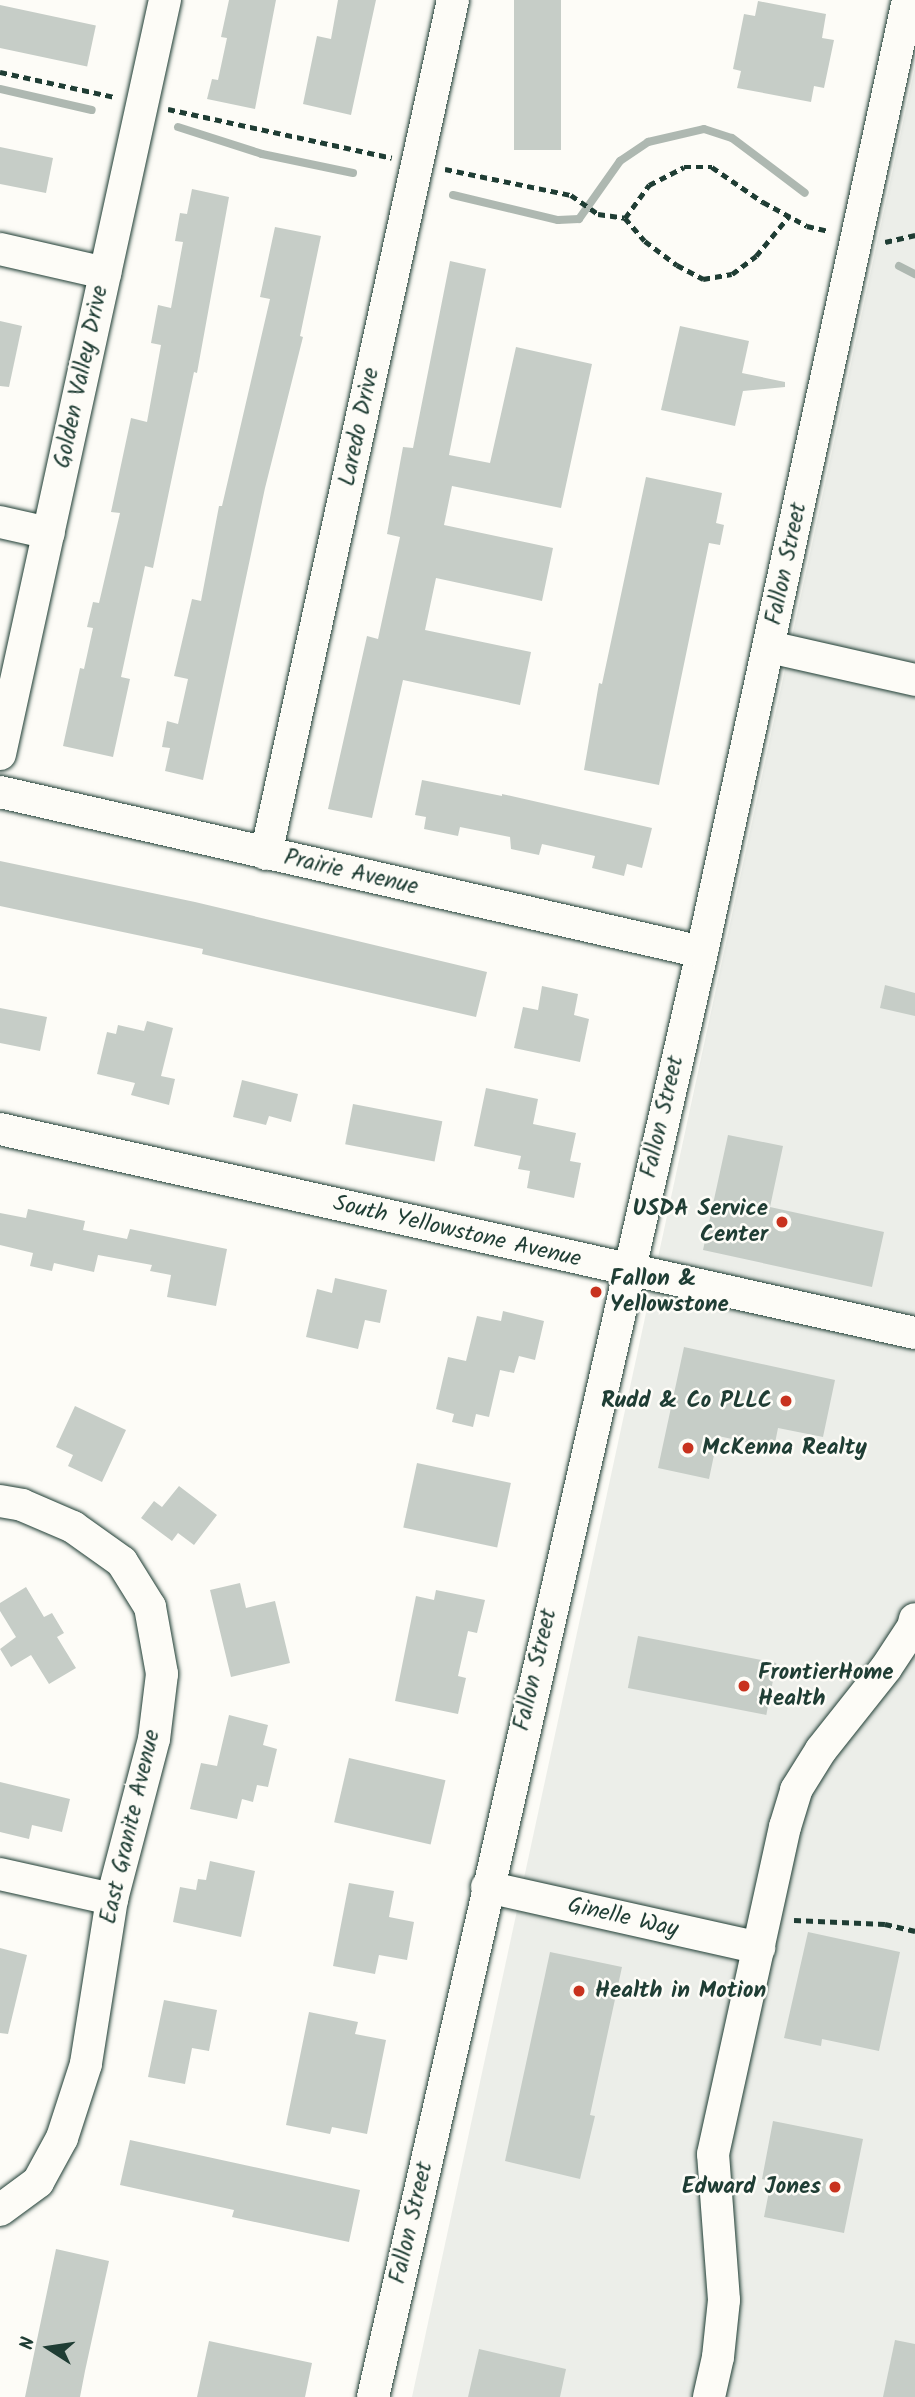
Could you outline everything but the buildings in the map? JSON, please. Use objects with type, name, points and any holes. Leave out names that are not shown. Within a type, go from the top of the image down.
[{"type":"street","name":"Golden Valley Drive","points":[[0,754],[165,0]]},
{"type":"street","name":"Laredo Drive","points":[[266,854],[453,0]]},
{"type":"street","name":"Fallon Street","points":[[373,2397],[702,952],[859,239],[908,0]]},
{"type":"street","points":[[0,249],[105,273]]},
{"type":"street","points":[[0,522],[49,533]]},
{"type":"street","points":[[769,647],[915,680]]},
{"type":"street","name":"Prairie Avenue","points":[[0,792],[702,952]]},
{"type":"street","name":"South Yellowstone Avenue","points":[[0,1129],[915,1333]]},
{"type":"street","name":"East Granite Avenue","points":[[0,1501],[22,1506],[74,1527],[122,1562],[150,1607],[162,1674],[153,1739],[112,1899],[86,2064],[62,2138],[38,2182],[0,2210]]},
{"type":"street","points":[[709,2397],[718,2357],[724,2300],[713,2154],[785,1828],[796,1790],[821,1750],[886,1668],[913,1627],[915,1619]]},
{"type":"street","points":[[0,1874],[112,1899]]},
{"type":"street","name":"Ginelle Way","points":[[487,1887],[758,1948]]},
{"type":"path","points":[[0,72],[571,195],[598,214],[625,218],[645,241],[677,265],[703,279],[732,274],[756,256],[789,215]]},
{"type":"path","points":[[625,218],[649,185],[684,167],[712,167],[807,226],[878,244],[915,235]]},
{"type":"path","points":[[765,1916],[811,1923],[885,1924],[915,1931]]},
{"type":"shaded area","points":[[915,67],[915,2397],[412,2397]]},
{"type":"waterway","points":[[0,89],[92,110]]},
{"type":"waterway","points":[[178,127],[262,154],[353,173]]},
{"type":"waterway","points":[[453,195],[558,220],[579,219],[620,161],[648,142],[704,129],[732,138],[805,193]]},
{"type":"waterway","points":[[899,266],[915,274]]},
{"type":"place","name":"USDA Service Center","points":[[782,1222]]},
{"type":"place","name":"Fallon & Yellowstone","points":[[596,1292]]},
{"type":"place","name":"Rudd & Co PLLC","points":[[786,1401]]},
{"type":"place","name":"McKenna Realty","points":[[688,1448]]},
{"type":"place","name":"FrontierHome Health","points":[[744,1686]]},
{"type":"place","name":"Health in Motion","points":[[579,1991]]},
{"type":"place","name":"Edward Jones","points":[[835,2187]]}]
